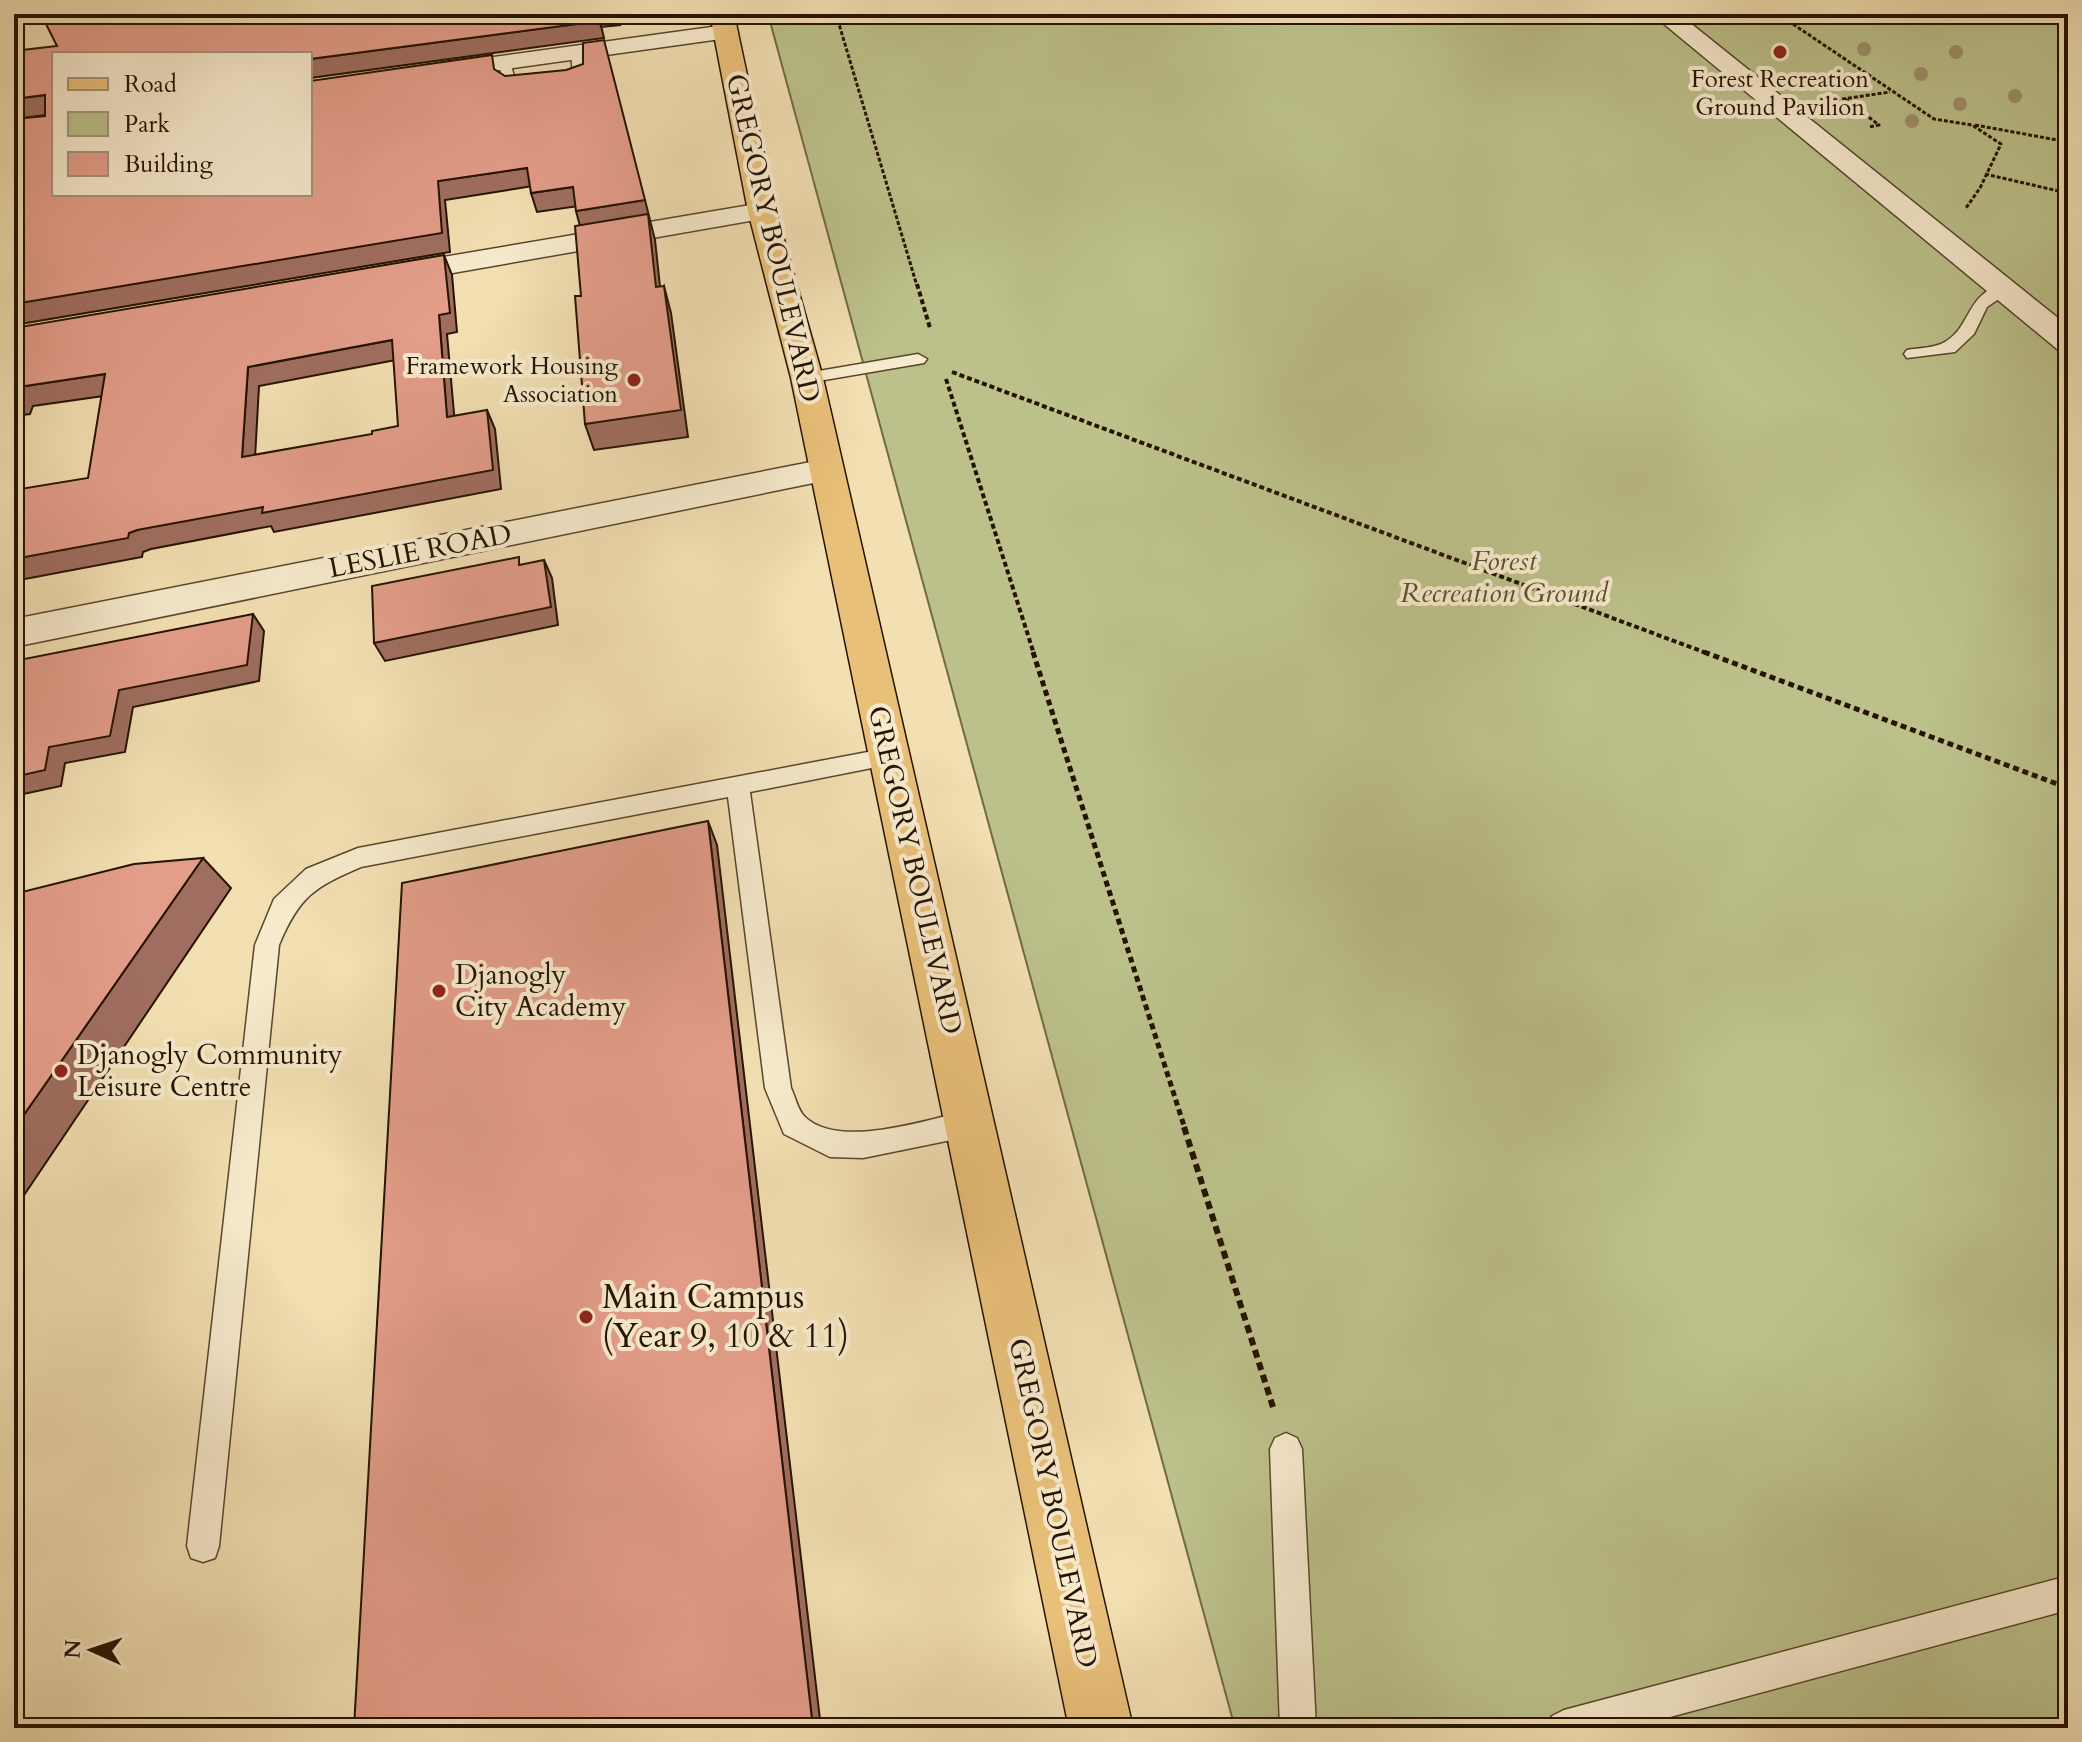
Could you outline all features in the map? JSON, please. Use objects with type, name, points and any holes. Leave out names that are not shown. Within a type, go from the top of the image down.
[{"type":"main road","name":"GREGORY BOULEVARD","points":[[724,23],[762,211],[807,378],[1101,1728]]},
{"type":"street","points":[[1664,14],[2068,342]]},
{"type":"street","points":[[415,75],[578,53],[724,23]]},
{"type":"street","points":[[370,278],[762,211]]},
{"type":"street","name":"LESLIE ROAD","points":[[14,633],[826,470]]},
{"type":"lane","points":[[1913,354],[1949,348],[1968,330],[1980,304],[2003,289]]},
{"type":"lane","points":[[807,378],[918,359]]},
{"type":"lane","points":[[203,1546],[267,945],[283,906],[315,876],[358,858],[889,757]]},
{"type":"lane","points":[[738,786],[778,1088],[794,1125],[830,1144],[863,1145],[971,1123]]},
{"type":"lane","points":[[1286,1449],[1298,1728]]},
{"type":"lane","points":[[1564,1728],[2068,1593]]},
{"type":"path","points":[[836,14],[943,368],[1286,1449]]},
{"type":"path","points":[[1778,14],[1934,119],[2068,142]]},
{"type":"path","points":[[1839,100],[1891,92]]},
{"type":"path","points":[[1925,226],[1960,212],[1976,201],[1985,174],[2001,144],[1972,125]]},
{"type":"path","points":[[1985,174],[2067,193],[2059,233],[2068,246]]},
{"type":"path","points":[[918,359],[2068,788]]},
{"type":"green space","name":"Forest Recreation Ground","points":[[768,14],[2068,14],[2068,1728],[1235,1728]]},
{"type":"building","points":[[41,14],[598,14],[600,21],[312,59],[312,52],[52,52],[52,196],[312,196],[312,81],[492,55],[494,69],[505,76],[566,70],[583,64],[583,43],[604,40],[645,200],[576,211],[573,187],[531,193],[527,168],[438,181],[442,233],[14,304],[14,119],[45,116],[45,95],[14,99],[14,51],[57,46]]},
{"type":"building","name":"Framework Housing Association","points":[[648,214],[656,287],[664,286],[681,410],[585,424],[575,296],[581,296],[575,226]]},
{"type":"building","points":[[444,255],[450,313],[439,315],[447,417],[487,410],[493,470],[262,513],[263,507],[137,530],[129,533],[128,538],[14,559],[14,490],[88,478],[105,374],[19,387],[14,395],[14,328]],"holes":[[[392,340],[398,426],[372,431],[372,434],[242,457],[248,367]]]},
{"type":"building","points":[[519,557],[519,565],[544,560],[551,607],[374,643],[372,586]]},
{"type":"building","points":[[253,614],[247,665],[119,690],[110,736],[49,747],[45,770],[14,777],[14,661]]},
{"type":"building","name":"Main Campus (Year 9, 10 & 11)","points":[[708,821],[813,1728],[354,1728],[402,883]]},
{"type":"building","points":[[203,858],[14,1129],[14,894],[134,864]]},
{"type":"place","name":"Forest Recreation Ground Pavilion","points":[[1780,52]]},
{"type":"place","name":"Framework Housing Association","points":[[634,380]]},
{"type":"place","name":"Djanogly City Academy","points":[[439,991]]},
{"type":"place","name":"Djanogly Community Leisure Centre","points":[[61,1071]]},
{"type":"place","name":"Main Campus (Year 9, 10 & 11)","points":[[586,1317]]}]
